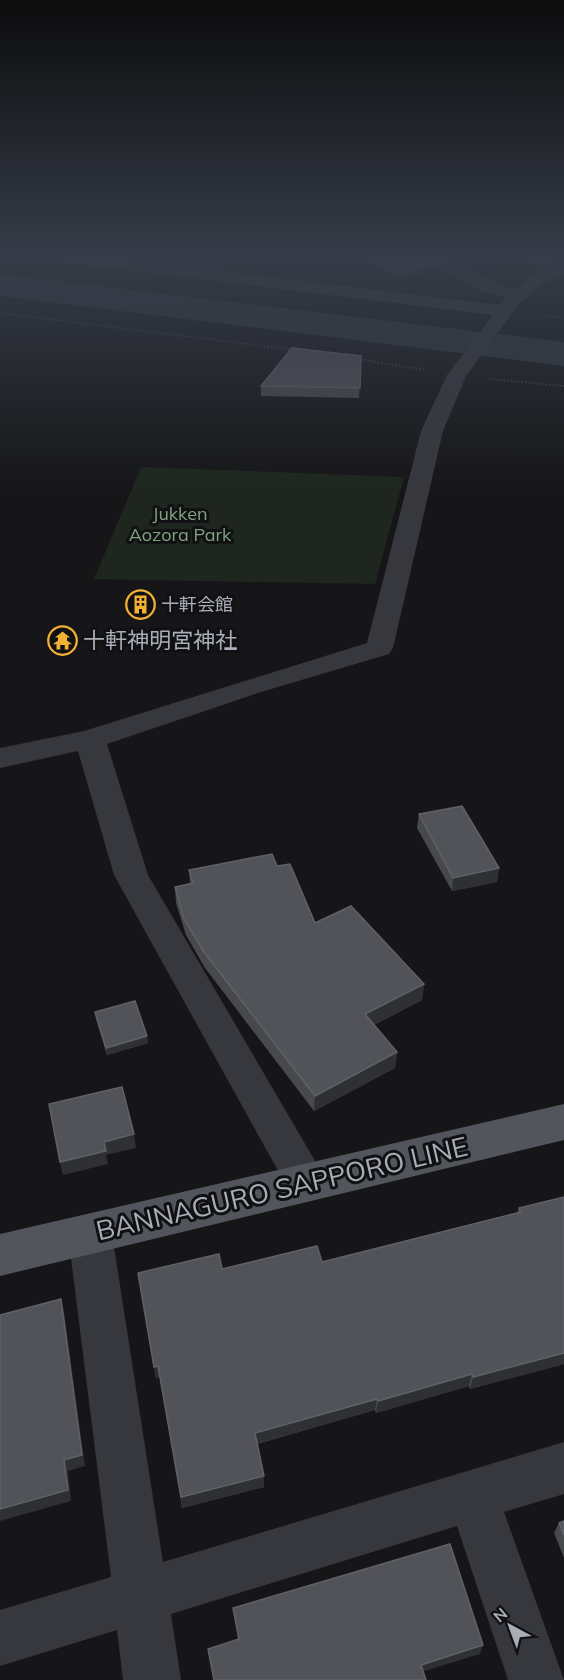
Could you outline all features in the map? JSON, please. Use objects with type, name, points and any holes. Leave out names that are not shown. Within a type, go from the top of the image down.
[{"type":"main road","name":"BANNAGURO SAPPORO LINE","points":[[0,1255],[564,1122]]},
{"type":"street","points":[[0,758],[90,739],[251,686],[379,648],[432,431],[460,371],[488,333]]},
{"type":"street","points":[[90,739],[131,875],[307,1183]]},
{"type":"street","points":[[90,1234],[152,1680]]},
{"type":"street","points":[[0,1638],[139,1598],[564,1468]]},
{"type":"street","points":[[473,1497],[537,1680]]},
{"type":"path","points":[[167,333],[296,350]]},
{"type":"path","points":[[354,358],[564,386]]},
{"type":"green space","name":"Jukken Aozora Park","points":[[141,467],[404,477],[375,584],[94,579]]},
{"type":"building","points":[[292,348],[361,356],[360,388],[261,386]]},
{"type":"building","points":[[462,806],[499,868],[453,878],[419,814]]},
{"type":"building","points":[[272,854],[277,866],[290,864],[315,923],[351,906],[424,984],[365,1014],[397,1052],[315,1096],[204,952],[184,919],[175,887],[193,883],[189,870]]},
{"type":"building","points":[[135,1001],[147,1036],[106,1048],[95,1012]]},
{"type":"building","points":[[122,1087],[134,1134],[104,1142],[106,1151],[60,1162],[49,1104]]},
{"type":"building","points":[[564,1197],[564,1353],[473,1377],[472,1374],[255,1433],[264,1476],[181,1497],[158,1366],[154,1367],[138,1273],[219,1254],[222,1269],[317,1246],[322,1262],[521,1212],[519,1208]]},
{"type":"building","points":[[61,1299],[82,1455],[64,1460],[68,1490],[0,1509],[0,1315]]},
{"type":"building","points":[[564,1521],[564,1535],[559,1523]]},
{"type":"building","points":[[450,1544],[483,1645],[421,1665],[426,1680],[214,1680],[208,1649],[239,1639],[233,1608]]},
{"type":"waterway","points":[[396,333],[564,354]]},
{"type":"place","name":"十軒会館","points":[[140,605]]},
{"type":"place","name":"十軒神明宮神社","points":[[62,640]]}]
